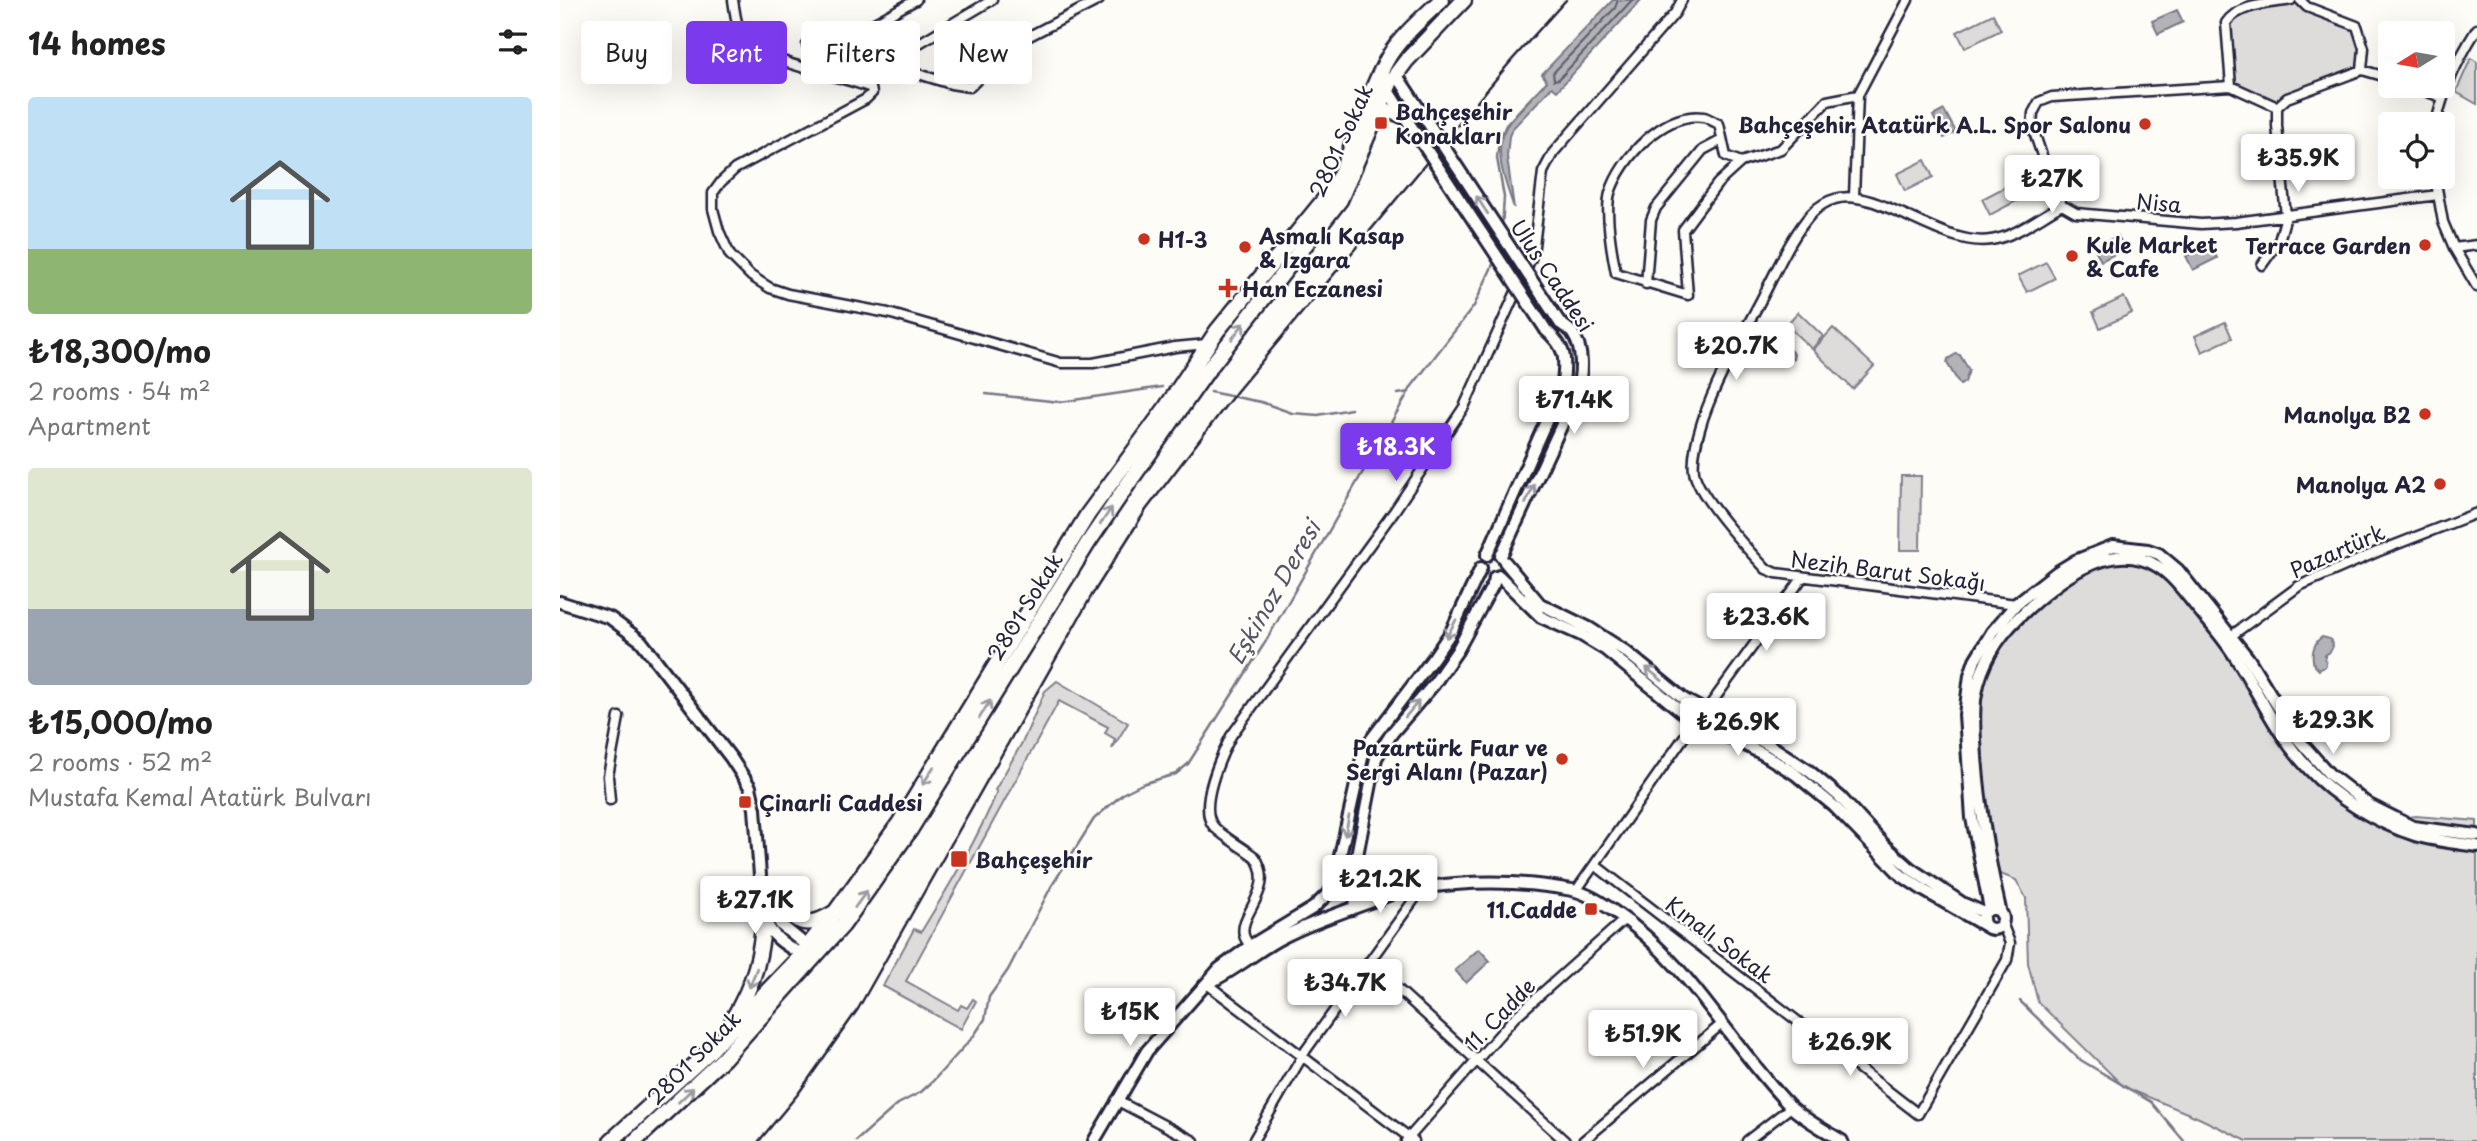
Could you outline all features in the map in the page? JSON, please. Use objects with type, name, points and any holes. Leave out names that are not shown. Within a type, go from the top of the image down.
[{"type":"main road","points":[[1386,80],[1392,51],[1441,0]]},
{"type":"main road","points":[[1386,80],[1397,54],[1448,0]]},
{"type":"main road","name":"2801 Sokak","points":[[635,1141],[724,1058],[808,952],[900,822],[1088,514],[1166,409],[1207,344],[1332,190],[1386,80],[1464,0]]},
{"type":"main road","name":"2801 Sokak","points":[[611,1141],[686,1075],[808,952],[843,925],[910,830],[1088,543],[1197,385],[1339,200],[1349,182],[1386,80]]},
{"type":"main road","points":[[1374,117],[1386,112],[1405,117]]},
{"type":"main road","points":[[1197,385],[1199,372],[1213,350],[1207,344]]},
{"type":"main road","points":[[762,889],[795,920],[821,920],[836,911]]},
{"type":"main road","points":[[722,1039],[754,978],[761,955],[764,911]]},
{"type":"street","points":[[733,0],[743,39],[754,48],[786,62],[854,81],[871,88],[872,93],[866,99],[735,169],[713,193],[713,209],[719,231],[730,255],[751,276],[770,288],[788,294],[888,313],[1061,363],[1093,363],[1175,347],[1207,344]]},
{"type":"street","points":[[878,21],[916,0]]},
{"type":"street","points":[[992,0],[894,58],[895,67],[970,87],[1012,45],[1099,0]]},
{"type":"street","points":[[1253,949],[1244,938],[1243,931],[1258,896],[1262,871],[1260,863],[1214,826],[1209,818],[1210,793],[1222,755],[1231,736],[1395,510],[1464,407],[1534,254],[1543,172],[1553,153],[1675,13],[1682,0]]},
{"type":"street","points":[[1908,0],[1858,95],[1854,196],[1942,231],[1979,241],[1993,240],[2012,233],[2062,205],[2053,188],[2032,126],[2033,113],[2039,102],[2052,97],[2231,86],[2277,107]]},
{"type":"street","points":[[2231,86],[2227,23],[2231,15],[2240,10],[2291,0]]},
{"type":"street","points":[[2300,0],[2306,7],[2357,26],[2364,48],[2362,70]]},
{"type":"street","points":[[2455,67],[2477,29]]},
{"type":"street","points":[[2262,265],[2278,241],[2286,216],[2277,107],[2287,98],[2362,70],[2378,75]]},
{"type":"street","name":"Ulus Caddesi","points":[[1353,888],[1376,758],[1392,733],[1434,684],[1457,651],[1497,577],[1504,570],[1503,559],[1577,392],[1581,377],[1578,345],[1573,333],[1560,323],[1417,106],[1386,80]]},
{"type":"street","name":"Ulus Caddesi","points":[[1332,889],[1364,748],[1451,632],[1563,383],[1565,368],[1560,342],[1546,330],[1405,117],[1386,80]]},
{"type":"street","points":[[1741,162],[1726,156],[1718,124],[1704,117],[1672,121],[1653,133],[1632,155],[1609,195],[1611,245],[1616,273],[1688,296],[1683,230],[1718,183],[1741,162],[1781,149],[1827,101],[1858,95]]},
{"type":"street","points":[[1646,284],[1651,220],[1656,208],[1703,150],[1722,140]]},
{"type":"street","points":[[2437,189],[2443,222],[2454,248],[2477,287]]},
{"type":"street","name":"Nisa","points":[[2062,205],[2076,213],[2201,223],[2236,222],[2438,195]]},
{"type":"street","name":"Nezih Barut Sokağı","points":[[1854,196],[1831,200],[1812,213],[1786,253],[1730,360],[1703,419],[1694,470],[1700,490],[1754,557],[1766,569],[1776,573],[2016,604]]},
{"type":"street","points":[[2454,248],[2477,244]]},
{"type":"street","name":"Pazartürk","points":[[2225,636],[2299,586],[2477,513]]},
{"type":"street","points":[[1987,927],[1983,919],[1987,911],[1972,818],[1965,730],[1966,688],[1975,660],[2004,616],[2016,604],[2057,572],[2083,557],[2113,546],[2135,547],[2159,554],[2178,570],[2225,636],[2280,733],[2309,769],[2326,785],[2389,825],[2418,836],[2477,846]]},
{"type":"street","points":[[1487,555],[1494,553],[1503,559],[1540,604],[1589,628],[1614,644],[1685,700],[1771,746],[1809,771],[1840,797],[1874,835],[1911,869],[1964,904],[1987,911],[1997,909],[2002,918]]},
{"type":"street","points":[[1481,568],[1485,575],[1497,577],[1541,617],[1606,650],[1678,709],[1795,774],[1834,806],[1901,875],[1994,929],[2002,918],[1983,823],[1976,747],[1975,703],[1982,672],[1994,647],[2028,608],[2078,571],[2112,558],[2131,556],[2150,562],[2171,576],[2248,658],[2298,739],[2329,774],[2369,805],[2413,827],[2477,835]]},
{"type":"street","points":[[1705,712],[1803,577]]},
{"type":"street","points":[[560,602],[610,618],[641,641],[731,758],[750,787],[755,809],[764,911],[768,927],[788,947],[808,952]]},
{"type":"street","points":[[2016,604],[2028,608]]},
{"type":"street","points":[[610,800],[608,776],[619,717]]},
{"type":"street","points":[[1576,891],[1696,720]]},
{"type":"street","name":"Kınalı Sokak","points":[[1595,865],[1918,1114],[2007,960],[2010,943],[2002,918]]},
{"type":"street","points":[[1094,1141],[1147,1051],[1207,984],[1223,976],[1253,949],[1313,908],[1342,883],[1353,888],[1397,892]]},
{"type":"street","points":[[1253,949],[1314,922],[1397,892],[1423,887],[1490,883],[1540,885],[1576,891],[1602,903],[1625,919],[1682,971],[1791,1107],[1842,1141]]},
{"type":"street","points":[[1964,904],[1979,899],[1984,886]]},
{"type":"street","points":[[1253,1141],[1303,1055],[1423,887]]},
{"type":"street","points":[[1332,889],[1331,905],[1338,911],[1347,911],[1357,902],[1353,888]]},
{"type":"street","points":[[762,889],[782,926],[808,952]]},
{"type":"street","name":"11. Cadde","points":[[1410,1140],[1514,1018],[1625,919]]},
{"type":"street","points":[[1368,962],[1566,1141]]},
{"type":"street","points":[[1207,984],[1303,1055],[1410,1140]]},
{"type":"street","points":[[1583,1141],[1723,1023]]},
{"type":"street","points":[[1116,1100],[1194,1141]]},
{"type":"street","points":[[1747,1141],[1791,1107]]},
{"type":"shaded area","points":[[2300,0],[2357,26],[2364,48],[2362,70],[2287,98],[2277,107],[2231,86],[2226,23],[2231,15]]},
{"type":"shaded area","points":[[1993,14],[2001,30],[1965,48],[1957,32]]},
{"type":"shaded area","points":[[2471,58],[2477,62],[2477,104],[2456,92]]},
{"type":"shaded area","points":[[1925,160],[1933,177],[1905,191],[1897,174]]},
{"type":"shaded area","points":[[2013,183],[2020,199],[1990,215],[1982,199]]},
{"type":"shaded area","points":[[2046,262],[2055,278],[2027,292],[2018,276]]},
{"type":"shaded area","points":[[2124,297],[2132,313],[2100,328],[2093,312]]},
{"type":"shaded area","points":[[1798,312],[1823,336],[1812,349],[1786,325]]},
{"type":"shaded area","points":[[2225,322],[2232,338],[2202,352],[2195,336]]},
{"type":"shaded area","points":[[1833,328],[1874,366],[1853,389],[1813,350]]},
{"type":"shaded area","points":[[1901,476],[1921,476],[1920,550],[1900,550]]},
{"type":"shaded area","points":[[2100,557],[2151,564],[2231,651],[2283,727],[2336,786],[2395,819],[2416,816],[2477,821],[2477,1141],[2247,1141],[2124,1087],[2038,1002],[2028,963],[2026,898],[2016,880],[1985,868],[1972,767],[1981,664],[2015,596]]},
{"type":"shaded area","points":[[1057,681],[1128,723],[1112,749],[1115,739],[1105,733],[1108,727],[1059,701],[906,981],[958,1010],[961,1005],[967,1008],[973,999],[976,1001],[961,1029],[883,986],[914,929],[921,932],[962,864],[989,810],[997,792],[995,790],[1023,741],[1045,691]]},
{"type":"water","points":[[1613,0],[1641,0],[1557,91],[1552,87],[1512,129],[1507,157],[1514,208],[1500,157],[1502,136],[1506,127],[1547,81],[1542,74]]},
{"type":"water","points":[[2177,10],[2183,22],[2158,34],[2152,21]]},
{"type":"water","points":[[1944,110],[1956,132],[1944,138],[1933,116]]},
{"type":"water","points":[[2118,236],[2125,249],[2101,261],[2094,247]]},
{"type":"water","points":[[2211,245],[2217,258],[2193,270],[2186,256]]},
{"type":"water","points":[[1781,341],[1794,354],[1793,359],[1774,356],[1758,359],[1758,351]]},
{"type":"water","points":[[1956,354],[1960,355],[1969,370],[1965,382],[1960,385],[1947,363],[1948,359]]},
{"type":"water","points":[[2322,637],[2330,639],[2333,646],[2325,655],[2326,666],[2319,670],[2314,665],[2313,653]]},
{"type":"water","points":[[1479,949],[1490,961],[1466,983],[1455,970]]},
{"type":"waterway","name":"Eşkinoz Deresi","points":[[1502,229],[1504,197],[1497,158],[1499,141],[1506,125],[1543,85]]},
{"type":"waterway","name":"Eşkinoz Deresi","points":[[856,1141],[898,1104],[921,1092],[973,1037],[985,1019],[989,997],[1008,970],[1051,887],[1094,819],[1124,793],[1142,784],[1176,774],[1188,764],[1266,641],[1412,386],[1474,306],[1495,260]]},
{"type":"waterway","points":[[986,394],[1060,402],[1162,387]]},
{"type":"waterway","points":[[1210,392],[1261,402],[1292,413],[1318,415],[1351,409]]},
{"type":"waterway","name":"Eşkinoz Deresi","points":[[1398,394],[1409,392]]},
{"type":"waterway","points":[[2020,1001],[2079,1059],[2151,1102],[2184,1141]]},
{"type":"railway","points":[[759,1141],[798,1094],[858,1009],[1092,595],[1146,510],[1237,391],[1511,61],[1566,0]]},
{"type":"place","name":"Bahçeşehir Konakları","points":[[1381,123]]},
{"type":"place","name":"Bahçeşehir Atatürk A.L. Spor Salonu","points":[[2145,124]]},
{"type":"place","name":"H1-3","points":[[1144,239]]},
{"type":"place","name":"Terrace Garden","points":[[2425,245]]},
{"type":"place","name":"Asmalı Kasap & Izgara","points":[[1245,247]]},
{"type":"place","name":"Kule Market & Cafe","points":[[2072,256]]},
{"type":"place","name":"Han Eczanesi","points":[[1228,288]]},
{"type":"place","name":"Manolya B2","points":[[2425,414]]},
{"type":"place","name":"Manolya A2","points":[[2440,484]]},
{"type":"place","name":"Pazartürk Fuar ve Sergi Alanı (Pazar)","points":[[1562,759]]},
{"type":"place","name":"Çinarli Caddesi","points":[[745,802]]},
{"type":"place","name":"Bahçeşehir","points":[[959,859]]},
{"type":"place","name":"11.Cadde","points":[[1591,909]]}]
